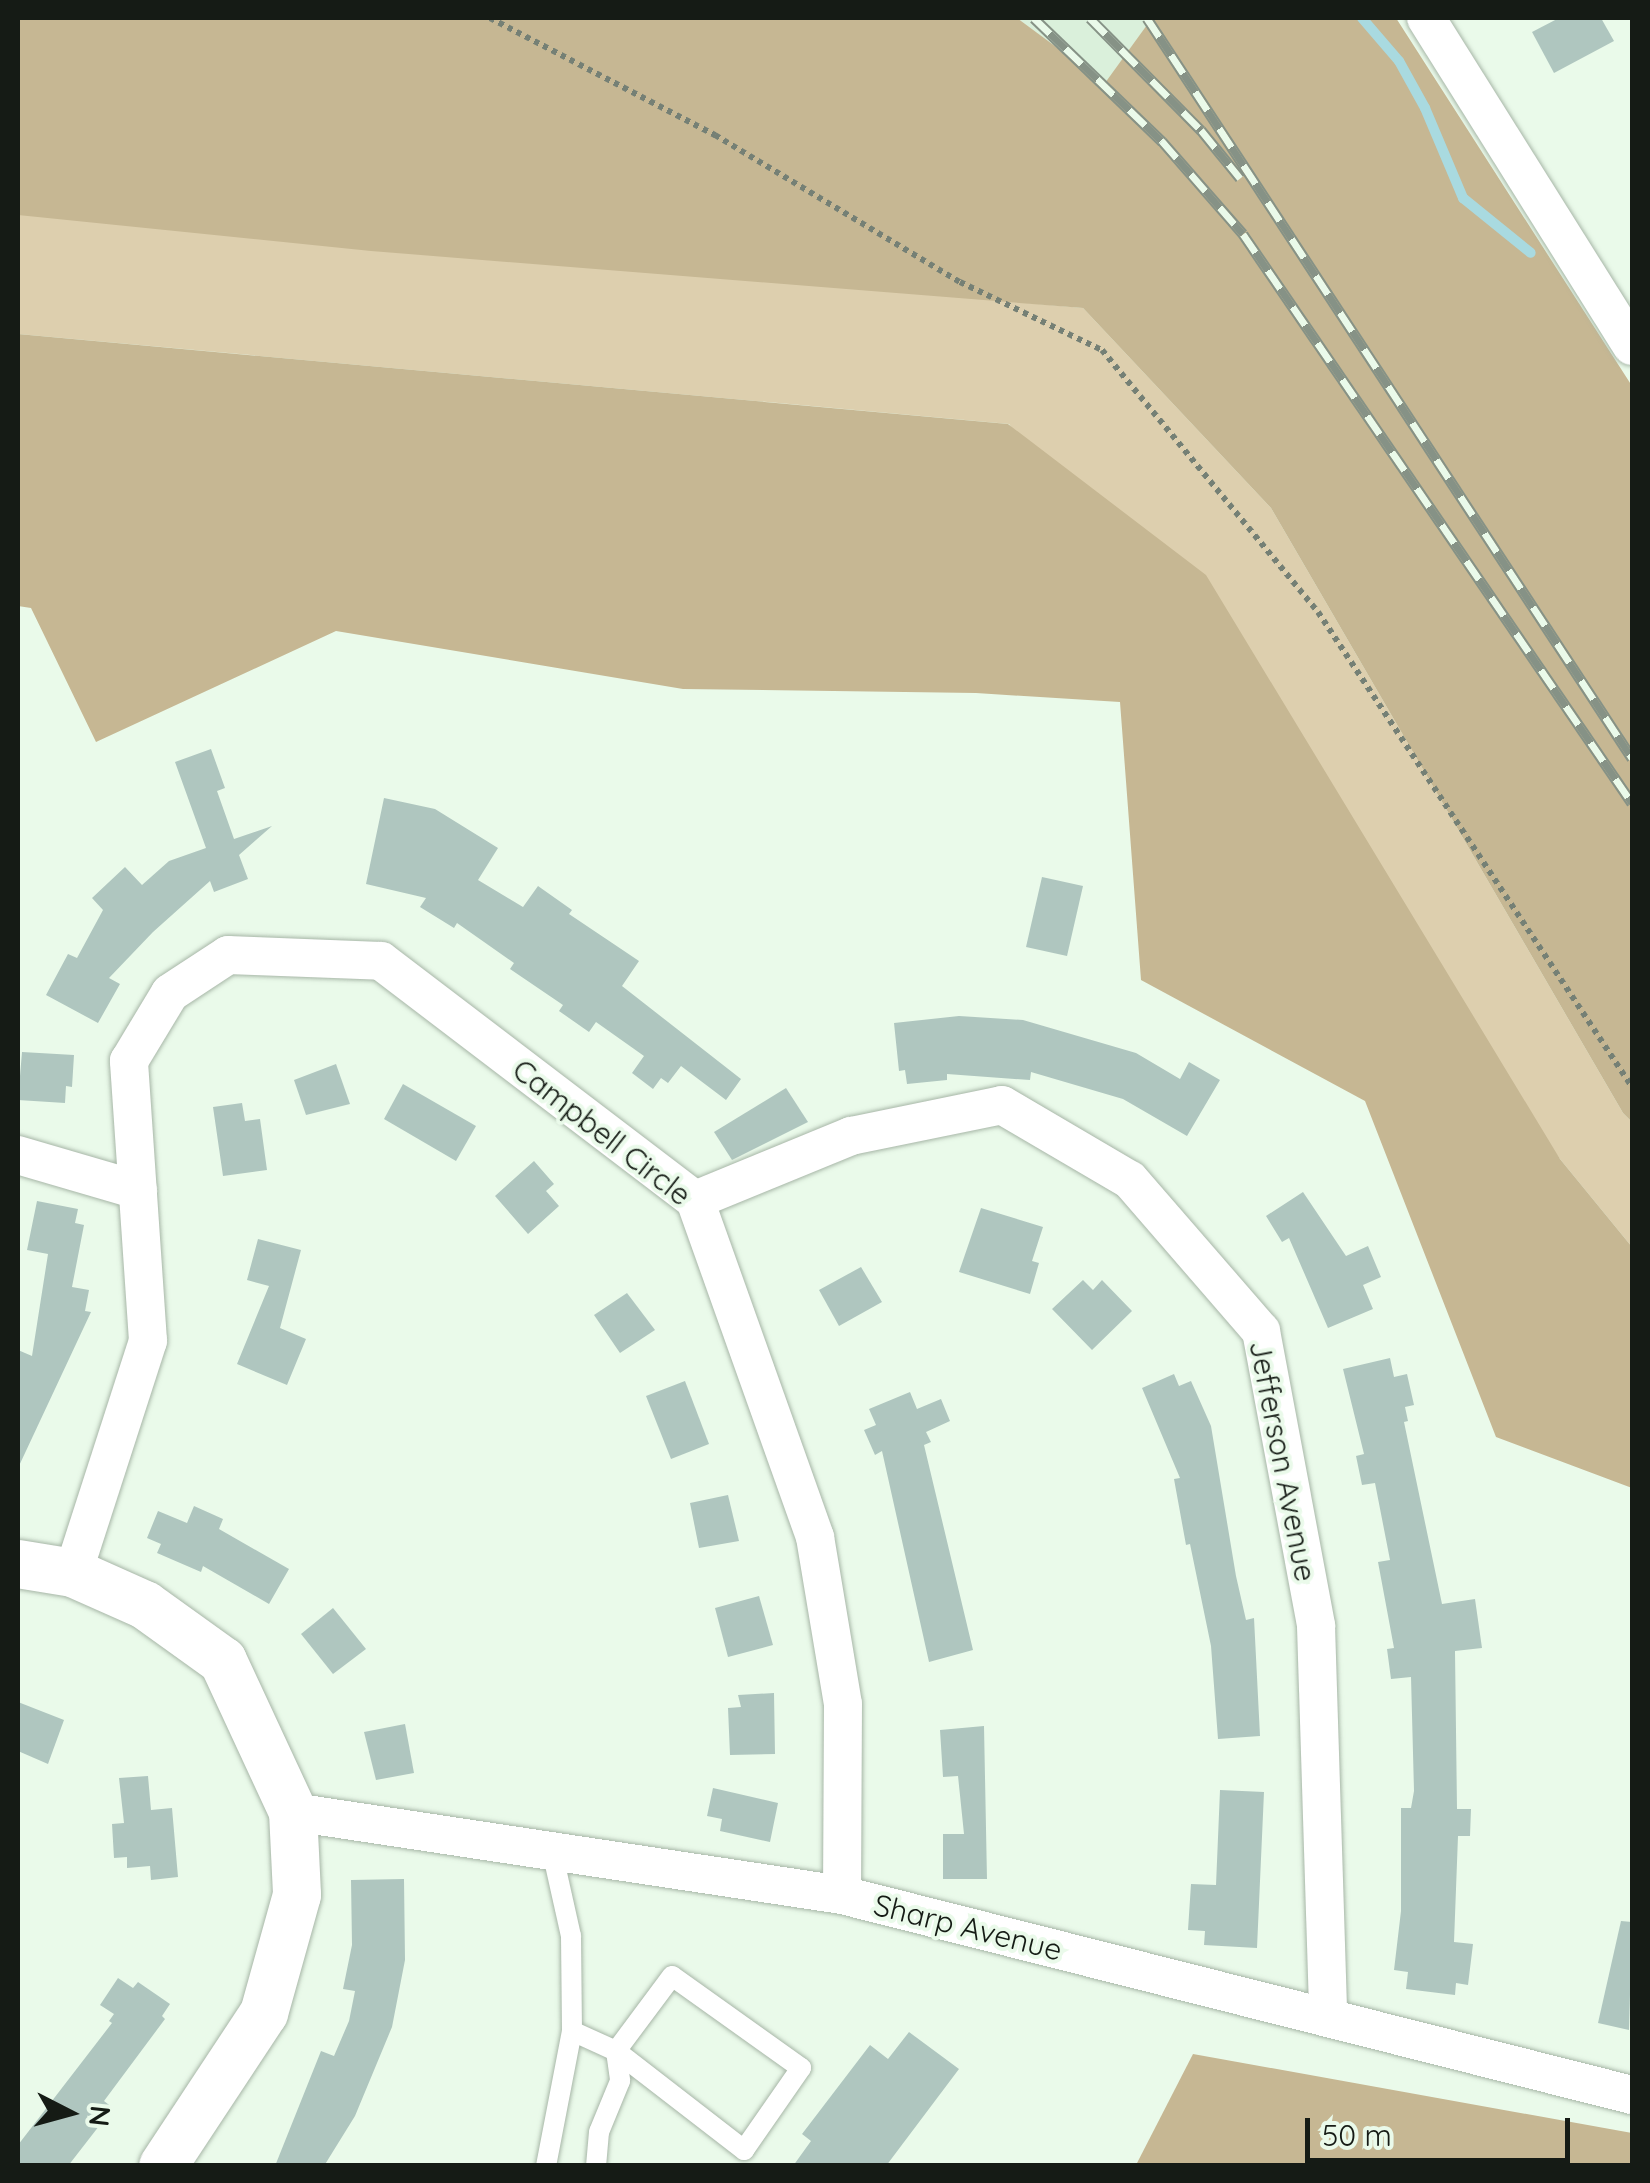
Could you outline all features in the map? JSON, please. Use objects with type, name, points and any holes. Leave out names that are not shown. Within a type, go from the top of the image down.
[{"type":"street","points":[[1426,18],[1632,346]]},
{"type":"street","name":"Campbell Circle","points":[[73,1574],[148,1341],[129,1061],[170,993],[228,954],[381,960],[696,1200],[815,1537],[843,1704],[842,1895]]},
{"type":"street","name":"Jefferson Avenue","points":[[696,1200],[851,1136],[1002,1105],[1130,1180],[1261,1331],[1316,1626],[1328,2018]]},
{"type":"street","points":[[18,1155],[138,1190]]},
{"type":"street","points":[[18,1564],[73,1574],[145,1605],[223,1661],[293,1812],[296,1895],[264,2013],[163,2166]]},
{"type":"street","name":"Sharp Avenue","points":[[293,1812],[842,1895],[1632,2095]]},
{"type":"lane","points":[[546,2166],[572,2031],[572,1936],[552,1851]]},
{"type":"lane","points":[[572,2031],[616,2051],[744,2150],[802,2068],[672,1976],[616,2051],[620,2082],[599,2132],[596,2166]]},
{"type":"path","points":[[490,18],[715,135],[960,282],[1102,350],[1318,612],[1632,1087]]},
{"type":"shaded area","points":[[18,18],[1017,18],[1105,83],[1152,18],[1396,18],[1632,386],[1632,1122],[1623,1113],[1271,508],[1083,308],[371,251],[18,215]]},
{"type":"shaded area","points":[[1017,18],[1152,18],[1105,84]]},
{"type":"shaded area","points":[[18,211],[1083,308],[1271,508],[1623,1113],[1632,1122],[1632,1247],[1560,1159],[1009,424],[18,334]]},
{"type":"shaded area","points":[[18,334],[1008,424],[1206,575],[1560,1159],[1632,1247],[1632,1488],[1496,1437],[1365,1101],[1141,980],[1120,702],[976,693],[683,689],[336,631],[96,742],[31,608],[18,606]]},
{"type":"shaded area","points":[[1193,2054],[1632,2133],[1632,2165],[1136,2165]]},
{"type":"building","points":[[1559,18],[1601,18],[1614,41],[1554,73],[1532,32]]},
{"type":"building","points":[[211,749],[225,788],[217,791],[234,839],[272,826],[239,855],[248,879],[214,892],[210,881],[109,978],[120,984],[98,1023],[46,995],[68,954],[77,958],[103,910],[92,898],[125,867],[142,885],[169,861],[206,848],[175,762]]},
{"type":"building","points":[[384,798],[435,809],[498,848],[478,880],[523,907],[538,886],[572,910],[569,914],[639,961],[622,986],[741,1079],[726,1100],[681,1066],[668,1083],[661,1078],[653,1089],[632,1073],[644,1056],[596,1022],[589,1032],[559,1011],[563,1005],[510,969],[514,963],[457,923],[454,928],[420,907],[426,898],[366,884]]},
{"type":"building","points":[[1042,877],[1083,886],[1067,956],[1026,947]]},
{"type":"building","points":[[959,1016],[1023,1020],[1136,1053],[1180,1079],[1189,1062],[1220,1080],[1187,1136],[1123,1099],[1031,1072],[1030,1080],[947,1074],[947,1080],[907,1084],[905,1070],[899,1071],[894,1023]]},
{"type":"building","points":[[22,1052],[74,1055],[72,1087],[66,1086],[65,1103],[18,1100]]},
{"type":"building","points":[[336,1064],[350,1104],[306,1115],[294,1080]]},
{"type":"building","points":[[403,1084],[476,1126],[456,1161],[384,1119]]},
{"type":"building","points":[[786,1088],[808,1122],[732,1160],[714,1132]]},
{"type":"building","points":[[242,1103],[245,1121],[260,1119],[267,1170],[223,1176],[213,1107]]},
{"type":"building","points":[[534,1161],[554,1184],[546,1191],[559,1206],[528,1234],[495,1196]]},
{"type":"building","points":[[1303,1192],[1346,1256],[1368,1246],[1381,1277],[1363,1285],[1373,1309],[1328,1328],[1289,1238],[1282,1242],[1266,1216]]},
{"type":"building","points":[[37,1201],[78,1209],[75,1223],[84,1225],[72,1287],[89,1290],[85,1311],[91,1312],[18,1468],[18,1350],[32,1356],[48,1254],[27,1250]]},
{"type":"building","points":[[981,1208],[1043,1227],[1032,1261],[1039,1263],[1030,1294],[959,1272]]},
{"type":"building","points":[[258,1239],[301,1250],[280,1328],[306,1339],[287,1385],[237,1364],[269,1286],[247,1280]]},
{"type":"building","points":[[861,1267],[882,1302],[839,1326],[819,1290]]},
{"type":"building","points":[[1083,1280],[1093,1290],[1102,1280],[1132,1311],[1092,1350],[1052,1309]]},
{"type":"building","points":[[627,1293],[655,1330],[620,1353],[594,1315]]},
{"type":"building","points":[[1390,1358],[1394,1377],[1407,1374],[1414,1405],[1405,1407],[1408,1421],[1404,1422],[1442,1604],[1475,1599],[1482,1648],[1455,1651],[1457,1809],[1471,1809],[1470,1836],[1458,1836],[1454,1942],[1473,1944],[1468,1985],[1456,1983],[1455,1995],[1406,1989],[1408,1972],[1394,1970],[1401,1911],[1401,1808],[1411,1808],[1414,1791],[1411,1677],[1391,1679],[1387,1649],[1394,1648],[1378,1562],[1390,1560],[1375,1483],[1362,1485],[1356,1456],[1364,1454],[1343,1369]]},
{"type":"building","points":[[1174,1374],[1179,1386],[1191,1381],[1211,1426],[1236,1576],[1246,1620],[1254,1618],[1260,1736],[1218,1739],[1211,1646],[1190,1544],[1186,1545],[1174,1479],[1180,1478],[1142,1388]]},
{"type":"building","points":[[685,1381],[709,1444],[671,1459],[646,1396]]},
{"type":"building","points":[[910,1392],[917,1409],[941,1399],[950,1421],[926,1432],[931,1442],[924,1445],[973,1650],[929,1662],[882,1451],[875,1455],[864,1430],[876,1425],[869,1409]]},
{"type":"building","points":[[728,1495],[739,1541],[699,1548],[690,1503]]},
{"type":"building","points":[[194,1506],[223,1519],[219,1529],[289,1569],[269,1604],[203,1566],[201,1572],[157,1553],[161,1544],[147,1538],[158,1511],[187,1523]]},
{"type":"building","points":[[759,1596],[773,1645],[728,1657],[715,1608]]},
{"type":"building","points":[[333,1608],[366,1649],[333,1674],[301,1634]]},
{"type":"building","points":[[774,1693],[775,1754],[730,1755],[728,1708],[741,1707],[738,1695]]},
{"type":"building","points":[[18,1702],[64,1720],[48,1764],[18,1751]]},
{"type":"building","points":[[405,1724],[414,1773],[376,1780],[364,1732]]},
{"type":"building","points":[[984,1726],[987,1879],[943,1879],[943,1834],[964,1834],[958,1776],[943,1777],[940,1730]]},
{"type":"building","points":[[148,1776],[151,1810],[172,1808],[178,1877],[151,1880],[150,1866],[127,1868],[127,1857],[114,1858],[112,1824],[124,1823],[119,1778]]},
{"type":"building","points":[[713,1788],[778,1803],[770,1842],[720,1831],[722,1819],[707,1816]]},
{"type":"building","points":[[1220,1790],[1264,1792],[1257,1948],[1204,1945],[1205,1931],[1188,1930],[1191,1884],[1216,1885]]},
{"type":"building","points":[[404,1879],[405,1960],[392,2027],[355,2116],[324,2166],[275,2166],[321,2051],[334,2056],[349,2021],[355,1991],[343,1989],[352,1945],[351,1880]]},
{"type":"building","points":[[1621,1921],[1632,1922],[1629,2030],[1598,2023]]},
{"type":"building","points":[[118,1978],[133,1988],[138,1982],[170,2004],[162,2016],[165,2019],[104,2101],[113,2108],[68,2166],[18,2166],[18,2145],[112,2023],[109,2021],[114,2014],[100,2005]]},
{"type":"building","points":[[909,2032],[959,2069],[886,2166],[793,2166],[811,2141],[802,2134],[870,2045],[888,2059]]},
{"type":"waterway","points":[[1362,18],[1399,61],[1425,108],[1463,198],[1531,253]]},
{"type":"railway","points":[[1034,18],[1162,141],[1243,234],[1632,803]]},
{"type":"railway","points":[[1090,18],[1201,130],[1240,178]]},
{"type":"railway","points":[[1147,18],[1632,758]]}]
